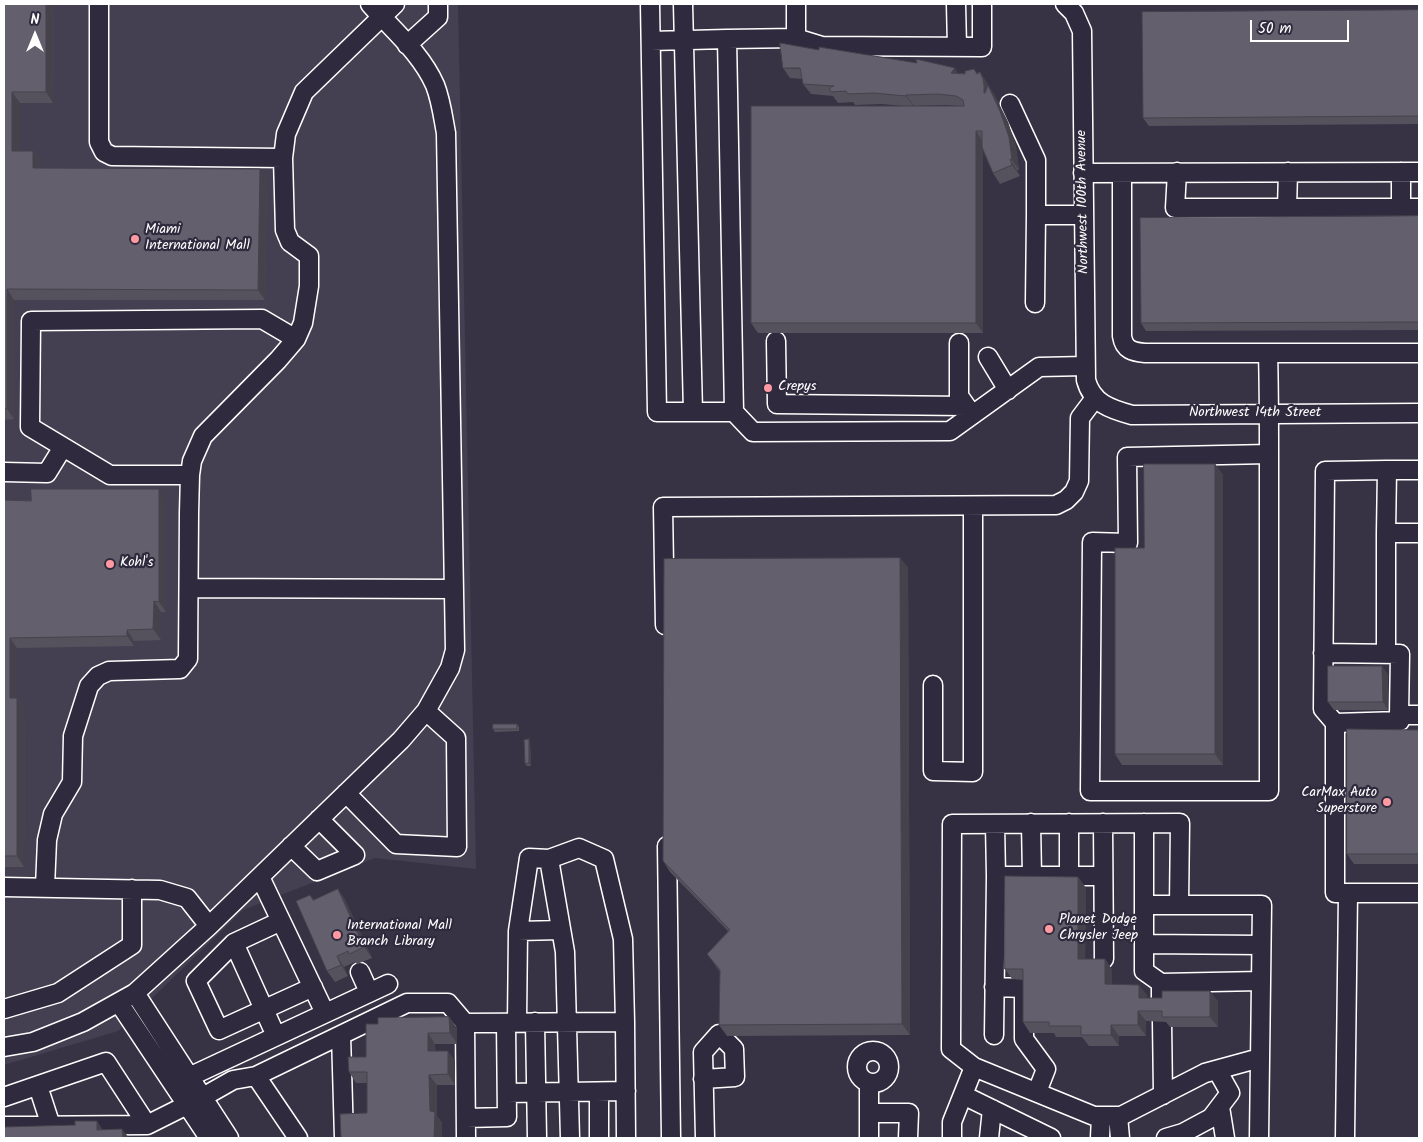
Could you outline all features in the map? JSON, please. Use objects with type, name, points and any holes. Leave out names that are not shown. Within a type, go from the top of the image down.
[{"type":"street","points":[[99,4],[100,142],[104,152],[112,156],[283,158]]},
{"type":"street","points":[[45,887],[47,840],[53,814],[72,782],[73,736],[89,686],[98,676],[109,671],[180,669],[188,659],[190,475],[192,461],[203,436],[278,360],[296,339],[303,323],[309,286],[309,256],[290,242],[285,230],[283,158],[286,134],[304,92],[376,10],[395,4]]},
{"type":"street","points":[[407,45],[438,16],[438,4]]},
{"type":"street","points":[[650,4],[657,412],[734,412]]},
{"type":"street","points":[[684,4],[693,412]]},
{"type":"street","points":[[796,4],[796,38]]},
{"type":"street","points":[[956,4],[957,47]]},
{"type":"street","points":[[651,41],[796,38],[822,46],[982,47],[982,4]]},
{"type":"street","name":"Northwest 100th Avenue","points":[[1071,5],[1082,31],[1085,366],[1088,390],[1095,398]]},
{"type":"street","points":[[4,1047],[33,1042],[83,1022],[119,1003],[135,992],[210,926],[401,740],[426,711],[450,668],[455,650],[446,133],[442,108],[434,84],[416,54],[376,10]]},
{"type":"street","points":[[727,40],[734,412],[753,432],[950,431],[969,410],[1008,390],[1039,367],[1085,366]]},
{"type":"street","points":[[1010,104],[1036,160],[1035,303]]},
{"type":"street","points":[[1177,172],[1176,208],[1419,208]]},
{"type":"street","points":[[1288,172],[1288,208]]},
{"type":"street","points":[[1401,172],[1401,208]]},
{"type":"street","points":[[1083,173],[1419,172]]},
{"type":"street","points":[[1122,173],[1122,336],[1126,348],[1133,352],[1145,354],[1419,353]]},
{"type":"street","points":[[1036,215],[1084,215]]},
{"type":"street","points":[[190,475],[110,475],[30,427],[31,321],[262,319],[296,339]]},
{"type":"street","points":[[776,342],[777,404],[969,410]]},
{"type":"street","points":[[959,343],[959,396],[969,410]]},
{"type":"street","points":[[1268,353],[1268,414],[1268,454],[1268,791],[1090,791],[1092,542],[1128,543],[1128,457],[1268,454]]},
{"type":"street","points":[[988,357],[1008,390]]},
{"type":"street","points":[[665,645],[663,507],[1056,505],[1066,500],[1074,492],[1079,481],[1080,418],[1095,398]]},
{"type":"street","name":"Northwest 14th Street","points":[[1095,398],[1113,410],[1132,414],[1419,413]]},
{"type":"street","points":[[4,472],[47,473],[64,447]]},
{"type":"street","points":[[1386,654],[1387,470]]},
{"type":"street","points":[[1419,470],[1325,471],[1323,653],[1323,709],[1335,723],[1335,894],[1419,893]]},
{"type":"street","points":[[933,685],[933,771],[973,772],[973,506]]},
{"type":"street","points":[[1386,533],[1419,533]]},
{"type":"street","points":[[188,588],[454,589]]},
{"type":"street","points":[[1323,653],[1400,654],[1400,721],[1335,723]]},
{"type":"street","points":[[346,793],[396,844],[457,848],[456,738],[426,711]]},
{"type":"street","points":[[1400,715],[1419,715]]},
{"type":"street","points":[[292,846],[317,871],[355,855],[319,819]]},
{"type":"street","points":[[1069,823],[1069,876]]},
{"type":"street","points":[[1103,823],[1104,959]]},
{"type":"street","points":[[1144,823],[1144,970],[1161,983],[1261,981]]},
{"type":"street","points":[[1179,905],[1180,823],[952,824],[951,1049],[974,1067],[1094,1116],[1121,1116],[1206,1073],[1260,1058]]},
{"type":"street","points":[[994,1035],[995,824]]},
{"type":"street","points":[[1031,824],[1032,876]]},
{"type":"street","points":[[667,832],[671,1138]]},
{"type":"street","points":[[466,1118],[507,1117],[518,932],[528,858],[549,859],[579,848],[604,859],[623,939],[626,1138]]},
{"type":"street","points":[[549,859],[565,952],[570,1138]]},
{"type":"street","points":[[996,876],[1103,876]]},
{"type":"street","points":[[260,877],[326,1013]]},
{"type":"street","points":[[4,887],[160,890],[187,898],[210,926]]},
{"type":"street","points":[[4,1009],[58,992],[132,945],[132,889]]},
{"type":"street","points":[[1345,1138],[1348,893]]},
{"type":"street","points":[[1144,905],[1262,905],[1259,1138]]},
{"type":"street","points":[[281,921],[234,943],[196,981],[219,1030],[313,987]]},
{"type":"street","points":[[518,932],[561,930]]},
{"type":"street","points":[[234,943],[276,1036]]},
{"type":"street","points":[[1144,944],[1261,945]]},
{"type":"street","points":[[360,972],[369,992]]},
{"type":"street","points":[[1161,983],[1163,1095]]},
{"type":"street","points":[[189,1076],[388,984]]},
{"type":"street","points":[[994,987],[1024,988],[1024,1039],[1046,1069],[1037,1092]]},
{"type":"street","points":[[135,992],[229,1138]]},
{"type":"street","points":[[119,1003],[209,1138]]},
{"type":"street","points":[[4,1102],[8,1126],[147,1124],[233,1080],[256,1076],[407,1003],[448,1003],[466,1023],[466,1138]]},
{"type":"street","points":[[535,1022],[537,1138]]},
{"type":"street","points":[[466,1023],[624,1022]]},
{"type":"street","points":[[341,1035],[344,1138]]},
{"type":"street","points":[[4,1097],[106,1062],[147,1124]]},
{"type":"street","points":[[952,1138],[952,1122],[974,1067]]},
{"type":"street","points":[[1166,1138],[1183,1133],[1211,1118],[1220,1107],[1230,1093],[1217,1070]]},
{"type":"street","points":[[256,1076],[298,1138]]},
{"type":"street","points":[[703,1079],[705,1138]]},
{"type":"street","points":[[869,1083],[869,1138]]},
{"type":"street","points":[[38,1086],[51,1126]]},
{"type":"street","points":[[507,1093],[626,1091]]},
{"type":"street","points":[[599,1092],[599,1138]]},
{"type":"street","points":[[963,1095],[1051,1138]]},
{"type":"street","points":[[1220,1107],[1225,1138]]},
{"type":"street","points":[[989,1138],[992,1109]]},
{"type":"street","points":[[869,1113],[909,1113],[908,1138]]},
{"type":"street","points":[[1100,1138],[1101,1116]]},
{"type":"street","points":[[1118,1116],[1120,1138]]},
{"type":"shaded area","points":[[4,4],[458,4],[476,869],[375,858],[243,910],[118,1031],[4,1065]]},
{"type":"building","name":"Miami International Mall","points":[[4,4],[46,4],[46,92],[12,92],[12,151],[33,151],[33,168],[260,169],[258,290],[7,289],[7,409],[4,409]]},
{"type":"building","points":[[1419,10],[1419,116],[1143,118],[1142,12]]},
{"type":"building","points":[[780,43],[819,50],[819,47],[917,63],[916,59],[955,68],[951,73],[965,74],[965,71],[974,69],[977,74],[980,72],[983,79],[984,93],[988,85],[1009,137],[1012,165],[993,173],[982,147],[982,131],[976,131],[976,323],[751,323],[751,106],[964,106],[963,100],[956,96],[938,94],[906,96],[874,93],[848,94],[846,91],[831,92],[830,87],[834,86],[803,84],[800,68],[783,68]]},
{"type":"building","points":[[1419,216],[1419,322],[1141,323],[1140,218]]},
{"type":"building","points":[[1144,464],[1215,464],[1215,754],[1115,754],[1115,548],[1144,548]]},
{"type":"building","points":[[31,489],[159,489],[159,602],[154,601],[153,629],[127,630],[127,636],[10,638],[10,698],[17,698],[17,856],[4,856],[4,500],[31,501]]},
{"type":"building","points":[[900,558],[902,1024],[719,1025],[720,970],[707,954],[730,930],[663,861],[664,559]]},
{"type":"building","points":[[1328,666],[1382,666],[1383,702],[1328,702]]},
{"type":"building","points":[[493,724],[517,724],[517,729],[493,729]]},
{"type":"building","name":"CarMax Auto Superstore","points":[[1347,729],[1419,730],[1419,854],[1347,854]]},
{"type":"building","points":[[529,739],[529,763],[525,764],[524,740]]},
{"type":"building","name":"Planet Dodge Chrysler Jeep","points":[[1005,876],[1078,877],[1078,959],[1105,959],[1105,984],[1139,985],[1139,998],[1162,998],[1162,991],[1210,991],[1210,1017],[1162,1017],[1162,1011],[1138,1011],[1138,1025],[1111,1025],[1111,1035],[1081,1035],[1081,1026],[1049,1026],[1049,1022],[1023,1022],[1023,969],[1005,969]]},
{"type":"building","name":"International Mall Branch Library","points":[[338,889],[364,947],[349,954],[348,951],[337,956],[341,965],[327,971],[296,901],[310,895],[313,900]]},
{"type":"building","points":[[449,1017],[450,1033],[428,1033],[428,1051],[448,1051],[448,1074],[429,1075],[430,1111],[435,1112],[434,1138],[341,1138],[340,1114],[367,1113],[367,1072],[349,1072],[348,1057],[366,1057],[366,1024],[378,1024],[378,1018]]},
{"type":"building","points":[[75,1121],[97,1121],[97,1130],[122,1129],[123,1138],[4,1138],[4,1127],[75,1125]]},
{"type":"place","name":"Miami International Mall","points":[[135,239]]},
{"type":"place","name":"Crepys","points":[[768,388]]},
{"type":"place","name":"Kohl's","points":[[110,564]]},
{"type":"place","name":"CarMax Auto Superstore","points":[[1387,802]]},
{"type":"place","name":"Planet Dodge Chrysler Jeep","points":[[1049,929]]},
{"type":"place","name":"International Mall Branch Library","points":[[337,935]]}]
